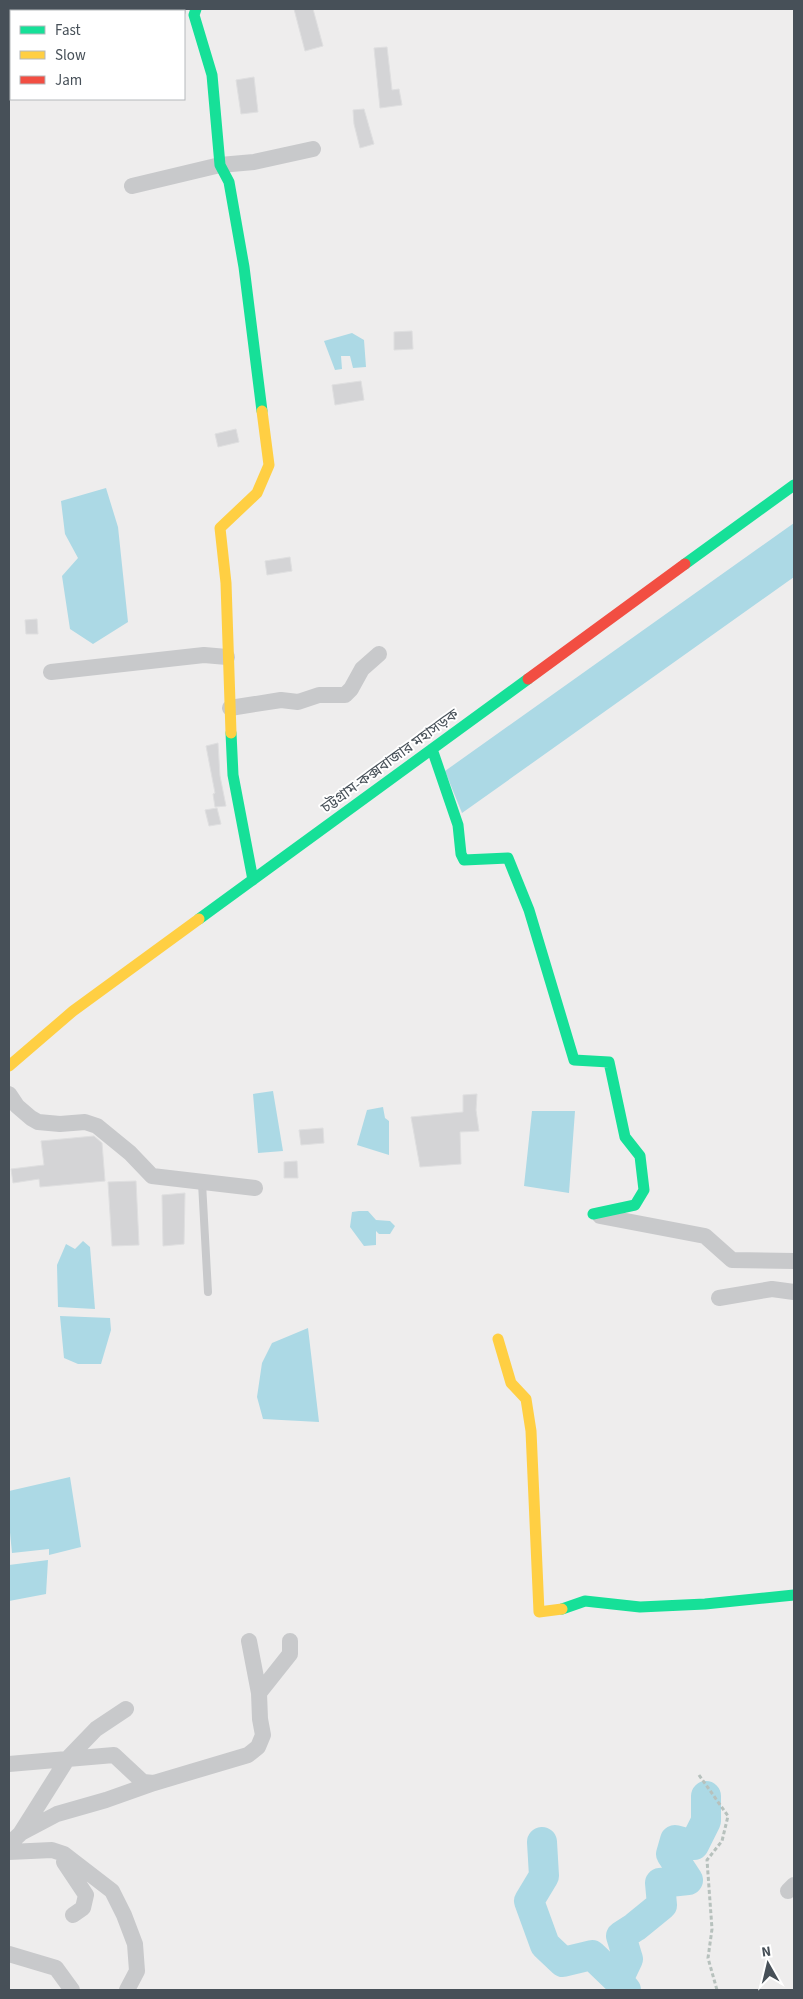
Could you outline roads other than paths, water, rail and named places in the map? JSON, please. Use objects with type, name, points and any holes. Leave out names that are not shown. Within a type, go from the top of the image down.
[{"type":"main road","points":[[185,12],[212,75],[220,165],[229,182],[244,267],[269,465],[257,493],[220,528],[226,582],[227,657],[233,775],[253,880]]},
{"type":"main road","name":"চট্টগ্রাম-কক্সবাজার মহাসড়ক","points":[[9,1066],[73,1011],[794,485]]},
{"type":"main road","points":[[432,749],[458,825],[461,854],[464,860],[508,858],[530,910],[574,1060],[609,1062],[625,1137],[640,1156],[644,1190],[635,1206],[593,1214]]},
{"type":"main road","points":[[498,1339],[511,1383],[526,1398],[531,1431],[540,1612],[561,1609],[585,1601],[640,1607],[705,1604],[794,1595]]},
{"type":"street","points":[[132,186],[220,165],[254,162],[314,149]]},
{"type":"street","points":[[230,708],[280,700],[298,702],[319,695],[345,695],[351,689],[362,669],[378,654]]},
{"type":"street","points":[[51,672],[204,655],[227,657]]},
{"type":"street","points":[[9,1094],[24,1112],[38,1122],[60,1124],[85,1122],[97,1126],[130,1153],[152,1176],[255,1188]]},
{"type":"street","points":[[593,1214],[705,1236],[732,1260],[794,1261]]},
{"type":"street","points":[[719,1298],[772,1289],[794,1292]]},
{"type":"street","points":[[258,1693],[290,1654],[290,1640]]},
{"type":"street","points":[[14,1839],[57,1814],[248,1755],[258,1747],[263,1736],[250,1641]]},
{"type":"street","points":[[14,1839],[68,1758],[96,1729],[126,1710]]},
{"type":"street","points":[[9,1764],[114,1755],[143,1782],[154,1783]]},
{"type":"street","points":[[9,1852],[52,1850],[64,1854],[112,1891],[135,1944],[137,1970],[127,1990]]},
{"type":"street","points":[[57,1852],[86,1895],[83,1908],[73,1916]]},
{"type":"street","points":[[9,1946],[42,1964]]},
{"type":"street","points":[[9,1954],[56,1968],[72,1990]]},
{"type":"lane","points":[[202,1182],[208,1292]]},
{"type":"water","points":[[165,9],[167,10],[90,10]]},
{"type":"water","points":[[352,333],[364,340],[366,367],[353,368],[350,356],[341,356],[342,369],[335,370],[324,341]]},
{"type":"water","points":[[106,488],[118,527],[128,622],[93,644],[70,629],[62,576],[78,558],[65,534],[61,501]]},
{"type":"water","points":[[794,523],[794,577],[462,813],[445,771]]},
{"type":"water","points":[[273,1091],[283,1151],[258,1153],[253,1094]]},
{"type":"water","points":[[383,1107],[385,1118],[389,1121],[389,1155],[357,1145],[367,1110]]},
{"type":"water","points":[[532,1111],[575,1111],[569,1193],[524,1186]]},
{"type":"water","points":[[368,1211],[376,1220],[390,1221],[395,1226],[390,1234],[379,1234],[376,1231],[376,1245],[364,1246],[350,1227],[352,1212]]},
{"type":"water","points":[[83,1241],[90,1247],[95,1309],[58,1307],[57,1265],[66,1244],[75,1249]]},
{"type":"water","points":[[60,1316],[110,1318],[111,1330],[101,1364],[78,1364],[64,1358]]},
{"type":"water","points":[[308,1328],[319,1422],[263,1419],[257,1397],[262,1363],[272,1343]]},
{"type":"water","points":[[70,1477],[81,1547],[49,1555],[49,1549],[12,1553],[9,1491]]},
{"type":"water","points":[[48,1560],[46,1594],[9,1601],[9,1565]]},
{"type":"waterway","points":[[626,1990],[618,1980],[628,1959],[621,1936],[662,1905],[660,1883],[688,1880],[671,1854],[675,1840],[694,1845],[706,1821],[706,1796]]},
{"type":"waterway","points":[[542,1842],[544,1876],[529,1901],[545,1945],[563,1962],[592,1955],[618,1980]]}]
